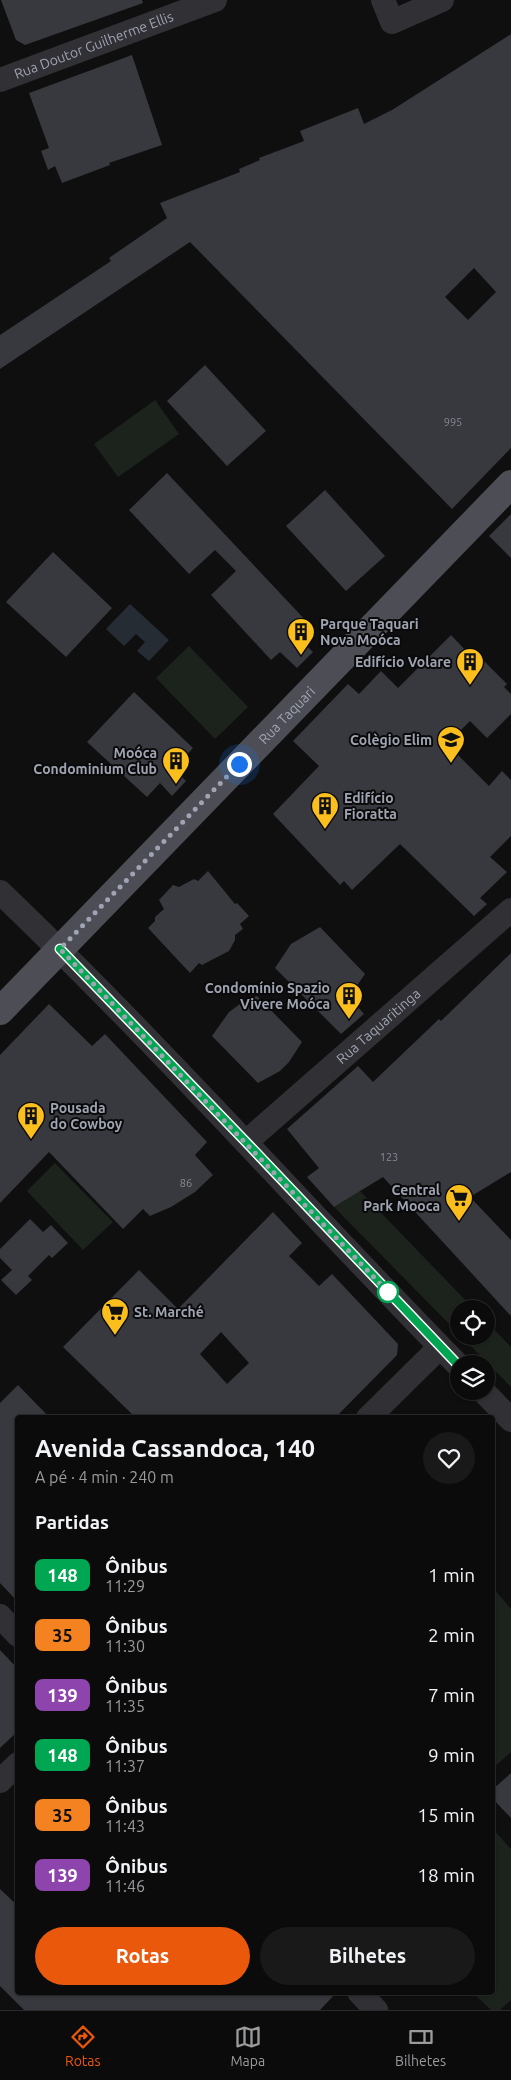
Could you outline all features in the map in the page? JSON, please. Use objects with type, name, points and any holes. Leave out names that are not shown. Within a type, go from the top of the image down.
[{"type":"main road","name":"Rua Taquari","points":[[0,1011],[511,484]]},
{"type":"street","name":"Rua Doutor Guilherme Ellis","points":[[1,75],[215,0]]},
{"type":"street","points":[[383,0],[392,22],[442,0]]},
{"type":"street","points":[[0,892],[60,949],[450,1357]]},
{"type":"street","name":"Rua Taquaritinga","points":[[246,1142],[511,910]]},
{"type":"street","points":[[371,1415],[440,1347]]},
{"type":"street","points":[[492,1400],[511,1420]]},
{"type":"street","points":[[0,1616],[15,1632]]},
{"type":"street","points":[[0,1781],[15,1767]]},
{"type":"street","points":[[362,1995],[376,2010]]},
{"type":"shaded area","points":[[155,400],[179,434],[118,477],[94,444]]},
{"type":"shaded area","points":[[130,604],[169,640],[149,661],[137,651],[145,642],[136,634],[124,646],[106,629]]},
{"type":"shaded area","points":[[189,646],[248,707],[215,739],[156,678]]},
{"type":"shaded area","points":[[55,1163],[113,1222],[83,1250],[27,1191]]},
{"type":"shaded area","points":[[360,1191],[465,1300],[450,1300],[450,1325],[334,1207]]},
{"type":"shaded area","points":[[495,1330],[511,1347],[511,1387],[495,1371],[495,1355],[480,1355],[470,1345],[495,1345]]},
{"type":"shaded area","points":[[495,1590],[511,1609],[511,1752],[495,1766]]},
{"type":"shaded area","points":[[495,1831],[511,1849],[511,2000],[500,2010],[491,2010],[475,1995],[495,1995]]},
{"type":"building","points":[[1,0],[142,0],[143,3],[25,45],[16,40]]},
{"type":"building","points":[[511,34],[511,448],[452,509],[190,242],[0,369],[0,335],[111,261],[109,258],[167,218],[160,203],[240,172],[239,169],[260,160],[259,158],[304,141],[300,131],[358,108],[364,124],[392,110]],"holes":[[[474,268],[496,292],[468,320],[445,297]]]},
{"type":"building","points":[[132,55],[162,145],[109,163],[110,165],[62,183],[55,166],[48,170],[41,151],[49,148],[29,93]]},
{"type":"building","points":[[205,365],[266,431],[227,466],[167,401]]},
{"type":"building","points":[[167,473],[310,625],[297,637],[313,652],[297,668],[280,652],[271,660],[211,595],[236,571],[215,550],[189,574],[129,510]]},
{"type":"building","points":[[325,490],[385,556],[346,591],[286,526]]},
{"type":"building","points":[[511,514],[511,558],[489,536]]},
{"type":"building","points":[[53,552],[112,608],[66,657],[6,602]]},
{"type":"building","points":[[451,635],[468,653],[472,649],[507,684],[504,687],[511,694],[511,714],[487,738],[470,721],[447,744],[489,786],[502,771],[511,780],[511,836],[490,857],[507,872],[480,898],[487,904],[474,916],[400,844],[352,890],[344,881],[340,885],[273,814],[319,766],[293,741],[348,684],[359,694],[381,671],[398,688]]},
{"type":"building","points":[[134,692],[193,748],[174,769],[186,781],[172,796],[160,783],[147,797],[87,742]]},
{"type":"building","points":[[208,871],[235,904],[237,903],[249,916],[240,924],[243,929],[235,935],[235,940],[229,951],[202,965],[199,963],[190,973],[148,928],[155,921],[155,917],[164,909],[159,900],[173,885],[179,887],[194,879],[198,881]]},
{"type":"building","points":[[320,927],[365,974],[349,997],[364,1014],[341,1034],[275,968],[291,944]]},
{"type":"building","points":[[511,953],[511,1172],[470,1197],[511,1240],[511,1316],[383,1177],[334,1207],[307,1177],[319,1168],[287,1129],[358,1066],[373,1082],[439,1019],[441,1021]]},
{"type":"building","points":[[257,996],[302,1042],[289,1062],[280,1071],[258,1083],[212,1036],[229,1012],[244,1001]]},
{"type":"building","points":[[49,1004],[92,1046],[105,1034],[207,1142],[195,1155],[213,1175],[195,1192],[171,1207],[150,1216],[143,1209],[123,1229],[49,1152],[0,1203],[0,1055]]},
{"type":"building","points":[[273,1212],[302,1243],[289,1256],[319,1286],[332,1274],[398,1344],[397,1355],[338,1415],[133,1415],[63,1347],[139,1270],[178,1309]],"holes":[[[221,1332],[249,1363],[227,1384],[200,1354]]]},
{"type":"building","points":[[30,1219],[43,1232],[51,1225],[68,1243],[52,1258],[49,1255],[28,1276],[32,1280],[16,1295],[1,1280],[12,1270],[0,1258],[0,1249]]},
{"type":"building","points":[[18,1385],[47,1415],[15,1415],[15,1599],[0,1583],[0,1403]]},
{"type":"building","points":[[0,1650],[15,1666],[15,1734],[0,1748]]},
{"type":"building","points":[[511,1773],[511,1818],[495,1801],[495,1787]]},
{"type":"building","points":[[0,1889],[15,1903],[15,1995],[334,1995],[320,2010],[24,2010],[0,1986]]},
{"type":"bus line","name":"148","points":[[60,949],[450,1357]]},
{"type":"place","name":"Parque Taquari Nova Moóca","points":[[301,656]]},
{"type":"place","name":"Edifício Volare","points":[[470,686]]},
{"type":"place","name":"Colègio Elim","points":[[451,764]]},
{"type":"place","name":"Moóca Condominium Club","points":[[176,785]]},
{"type":"place","name":"Edifício Fioratta","points":[[325,830]]},
{"type":"place","name":"Condomínio Spazio Vivere Moóca","points":[[349,1020]]},
{"type":"place","name":"Pousada do Cowboy","points":[[31,1140]]},
{"type":"place","name":"Central Park Mooca","points":[[459,1222]]},
{"type":"place","name":"St. Marché","points":[[115,1336]]},
{"type":"route","points":[[239,764],[60,949],[388,1292]]}]
